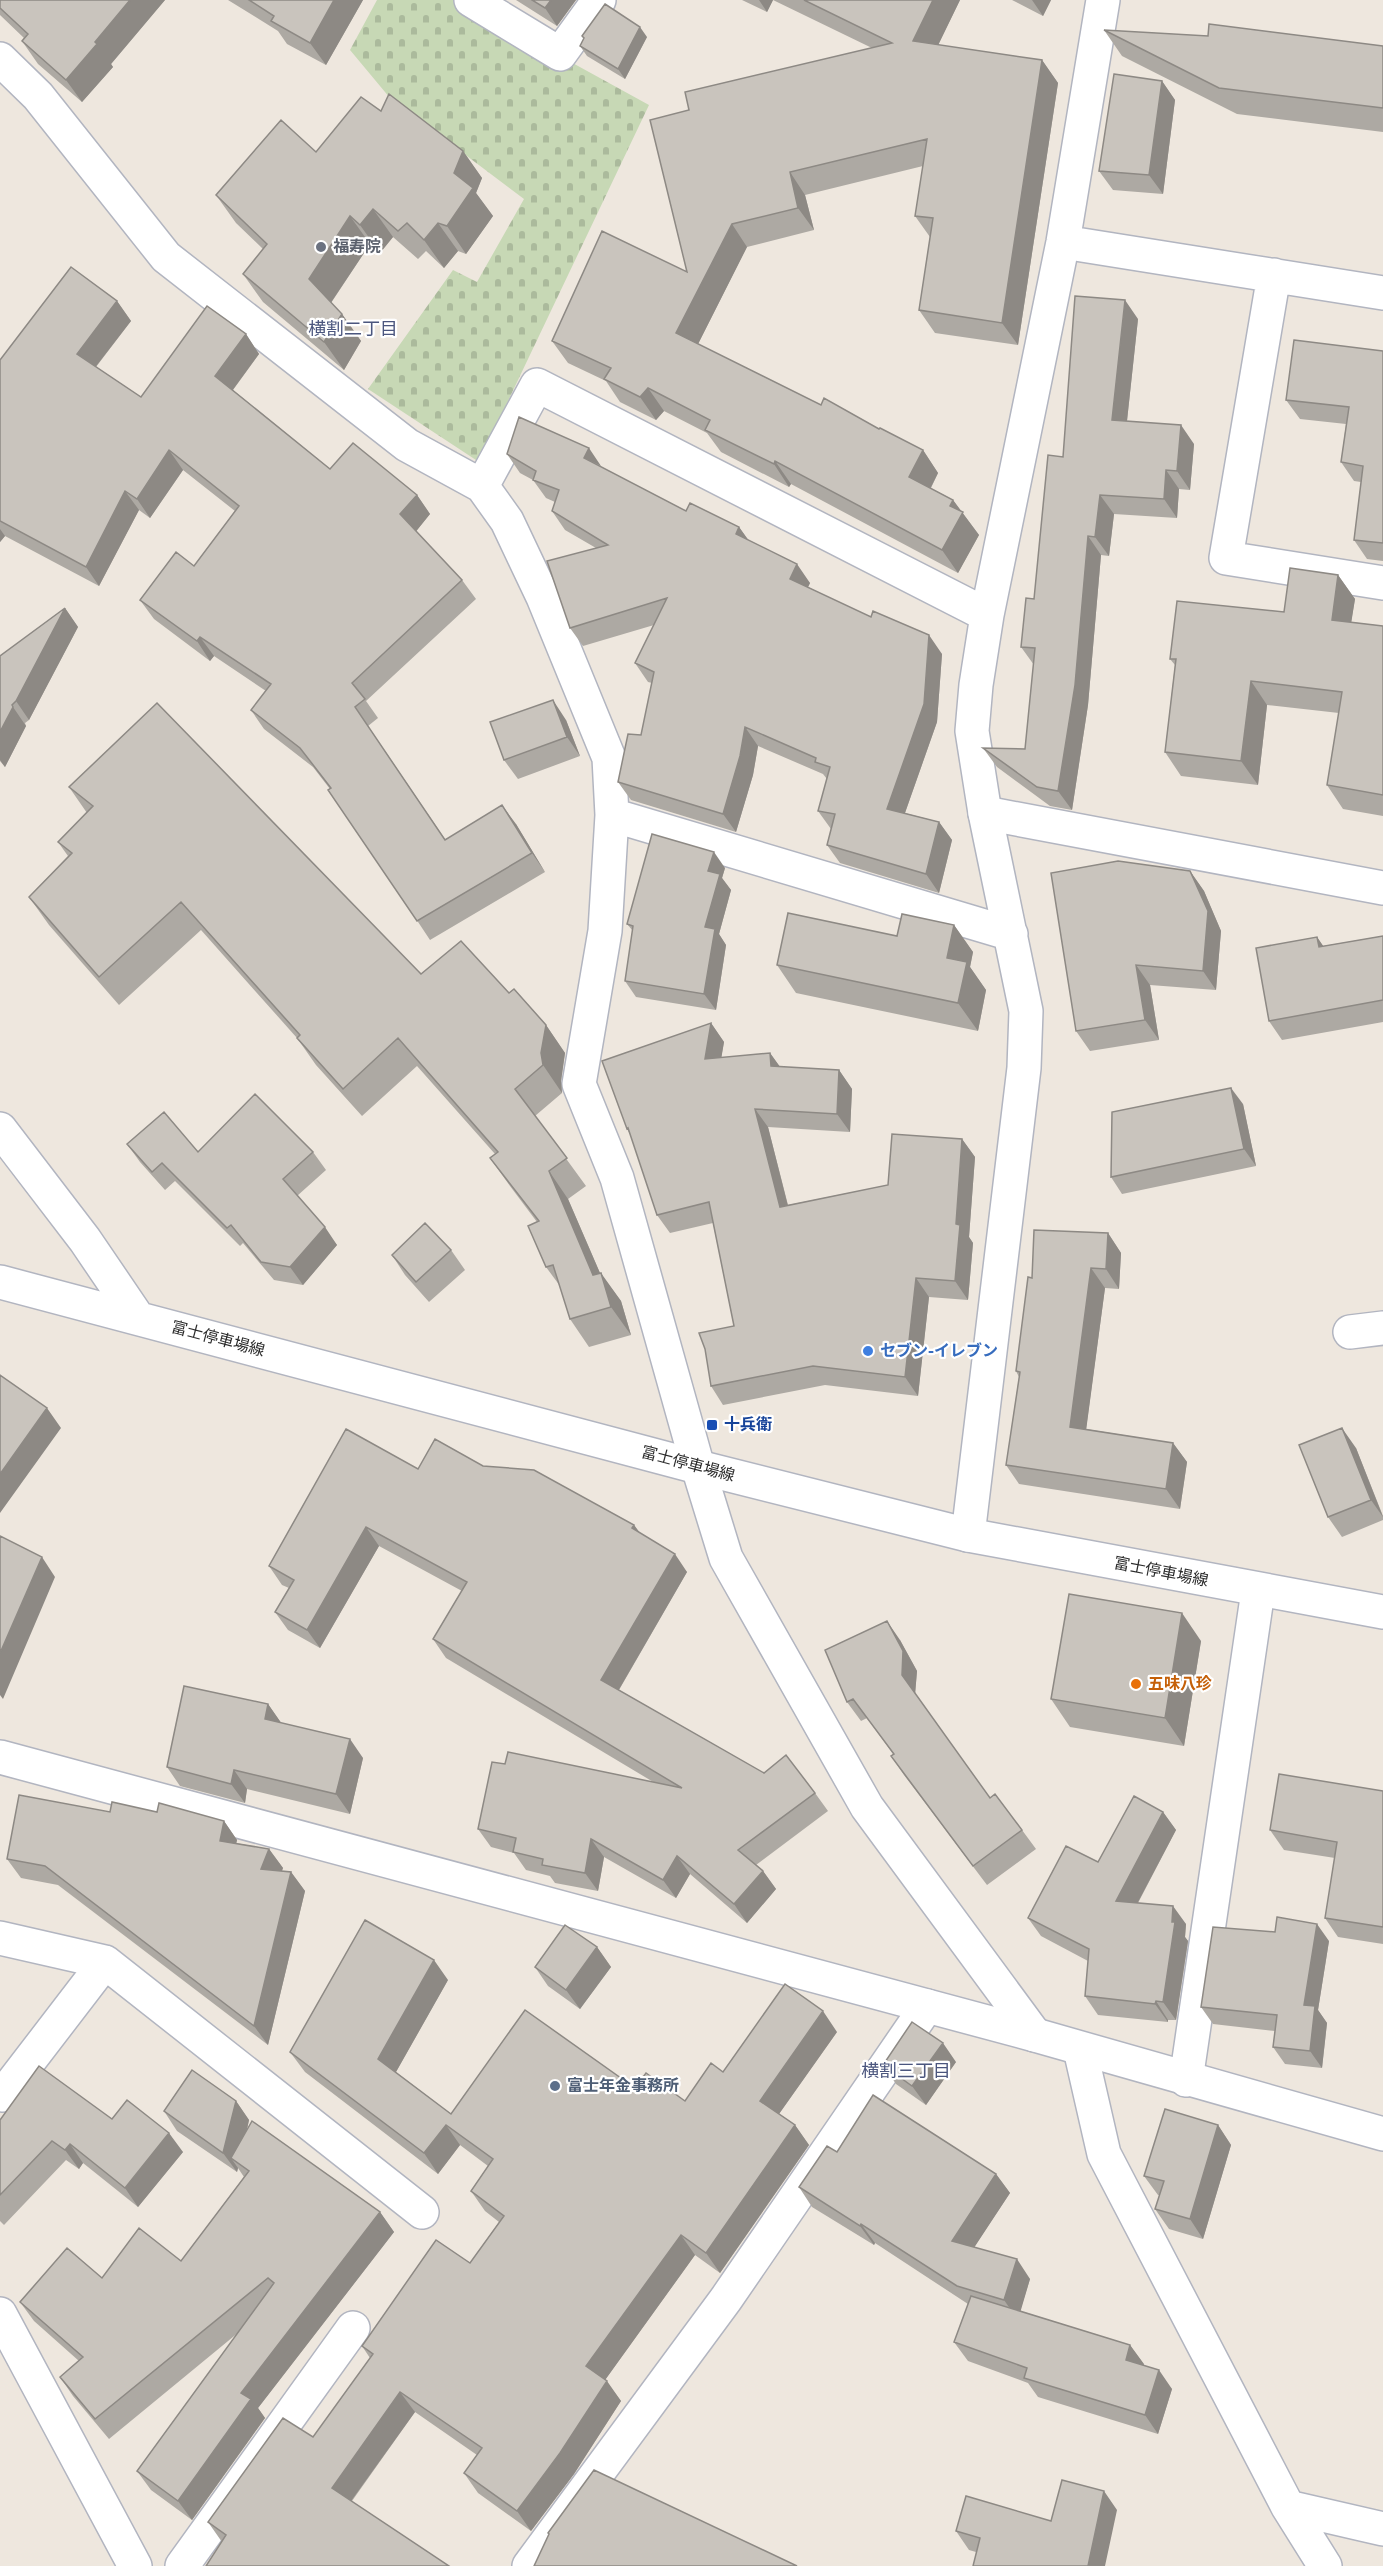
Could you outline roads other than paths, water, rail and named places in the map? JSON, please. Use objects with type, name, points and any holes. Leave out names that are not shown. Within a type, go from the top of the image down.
[{"type":"street","points":[[471,0],[560,54],[599,0]]},
{"type":"street","points":[[968,1535],[1024,1068],[1026,1011],[985,813],[972,730],[976,685],[987,615],[1063,242],[1104,0]]},
{"type":"street","points":[[0,59],[38,96],[166,257],[407,445],[482,486],[507,521],[543,597],[609,758],[612,815],[605,931],[579,1084],[617,1178],[698,1467],[726,1558],[867,1807],[1035,2035]]},
{"type":"street","points":[[1063,242],[1383,293]]},
{"type":"street","points":[[1275,275],[1226,558],[1383,583]]},
{"type":"street","points":[[482,486],[537,385],[987,615]]},
{"type":"street","points":[[985,813],[1383,888]]},
{"type":"street","points":[[612,815],[1011,934]]},
{"type":"street","points":[[0,1129],[85,1240],[138,1318]]},
{"type":"street","name":"富士停車場線","points":[[0,1282],[698,1467],[968,1535],[1383,1612]]},
{"type":"street","points":[[1350,1332],[1383,1328]]},
{"type":"street","points":[[1186,2080],[1258,1590]]},
{"type":"street","points":[[0,1757],[1035,2035],[1186,2080],[1383,2134]]},
{"type":"street","points":[[0,1938],[105,1962],[422,2212]]},
{"type":"street","points":[[3,2095],[105,1962]]},
{"type":"street","points":[[529,2566],[726,2299],[927,2006]]},
{"type":"street","points":[[1080,2049],[1104,2154],[1288,2507],[1325,2566]]},
{"type":"street","points":[[0,2314],[135,2566]]},
{"type":"street","points":[[182,2566],[353,2328]]},
{"type":"street","points":[[1288,2507],[1383,2529]]},
{"type":"place","name":"福寿院","points":[[321,247]]},
{"type":"place","name":"セブン-イレブン","points":[[868,1351]]},
{"type":"place","name":"十兵衛","points":[[712,1425]]},
{"type":"place","name":"五味八珍","points":[[1136,1684]]},
{"type":"place","name":"富士年金事務所","points":[[555,2086]]},
{"type":"district","name":"横割二丁目","points":[[353,329]]},
{"type":"district","name":"横割三丁目","points":[[906,2071]]}]
